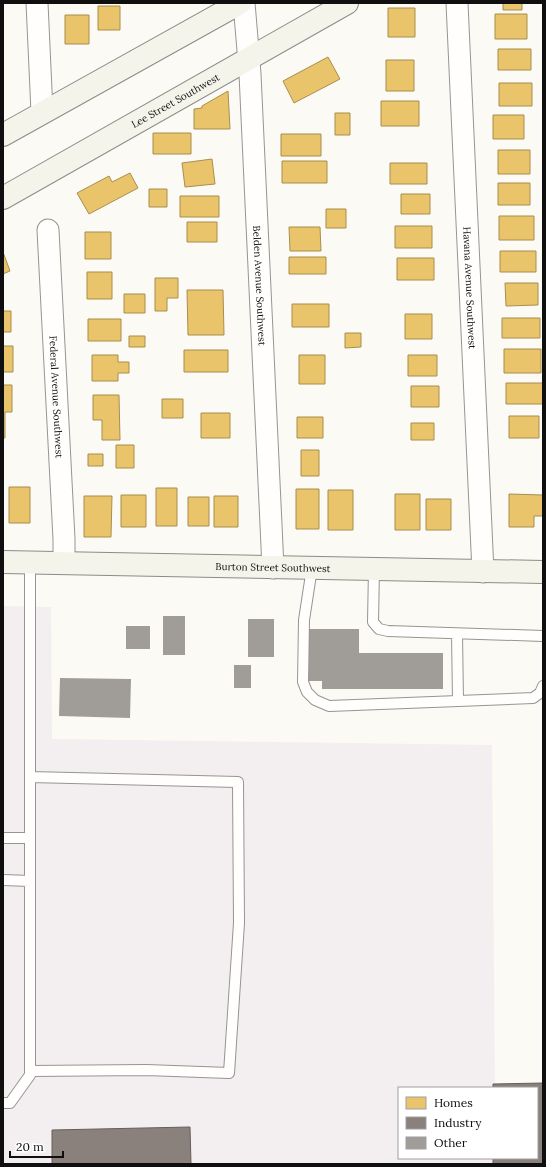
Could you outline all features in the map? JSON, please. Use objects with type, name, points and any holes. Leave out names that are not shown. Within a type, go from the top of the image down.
[{"type":"street","points":[[37,3],[42,112]]},
{"type":"street","points":[[3,135],[240,3]]},
{"type":"street","name":"Belden Avenue Southwest","points":[[244,3],[249,59],[273,568]]},
{"type":"street","name":"Lee Street Southwest","points":[[3,198],[347,3]]},
{"type":"street","name":"Havana Avenue Southwest","points":[[457,3],[482,572]]},
{"type":"street","name":"Federal Avenue Southwest","points":[[48,230],[64,563]]},
{"type":"street","name":"Burton Street Southwest","points":[[3,562],[543,572]]},
{"type":"lane","points":[[3,1102],[10,1103],[30,1075],[30,562]]},
{"type":"lane","points":[[312,568],[304,620],[303,682],[307,692],[315,700],[329,706],[533,698],[540,693],[543,686]]},
{"type":"lane","points":[[374,569],[374,622],[379,629],[388,631],[457,634],[543,636]]},
{"type":"lane","points":[[457,634],[458,700]]},
{"type":"lane","points":[[30,777],[238,782],[239,923],[229,1073],[146,1070],[30,1071]]},
{"type":"lane","points":[[3,838],[30,838]]},
{"type":"lane","points":[[3,880],[30,881]]},
{"type":"shaded area","points":[[3,606],[51,607],[52,739],[492,745],[495,1087],[398,1087],[398,1159],[495,1159],[495,1164],[3,1164]]},
{"type":"building: Homes","points":[[503,3],[522,3],[522,10],[503,10]]},
{"type":"building: Homes","points":[[98,6],[120,6],[120,30],[98,30]]},
{"type":"building: Homes","points":[[388,8],[415,8],[415,37],[388,37]]},
{"type":"building: Homes","points":[[495,14],[527,14],[527,39],[495,39]]},
{"type":"building: Homes","points":[[65,15],[89,15],[89,44],[65,44]]},
{"type":"building: Homes","points":[[498,49],[531,49],[531,70],[498,70]]},
{"type":"building: Homes","points":[[328,57],[340,79],[294,103],[283,81]]},
{"type":"building: Homes","points":[[386,60],[414,60],[414,91],[386,91]]},
{"type":"building: Homes","points":[[499,83],[532,83],[532,106],[499,106]]},
{"type":"building: Homes","points":[[228,91],[230,129],[194,129],[194,109],[202,108],[202,106]]},
{"type":"building: Homes","points":[[381,101],[419,101],[419,126],[381,126]]},
{"type":"building: Homes","points":[[335,113],[350,113],[350,135],[335,135]]},
{"type":"building: Homes","points":[[493,115],[524,115],[524,139],[493,139]]},
{"type":"building: Homes","points":[[153,133],[191,133],[191,154],[153,154]]},
{"type":"building: Homes","points":[[281,134],[321,134],[321,156],[281,156]]},
{"type":"building: Homes","points":[[498,150],[530,150],[530,174],[498,174]]},
{"type":"building: Homes","points":[[212,159],[215,184],[185,187],[182,163]]},
{"type":"building: Homes","points":[[282,161],[327,161],[327,183],[282,183]]},
{"type":"building: Homes","points":[[390,163],[427,163],[427,184],[390,184]]},
{"type":"building: Homes","points":[[130,173],[138,188],[89,214],[77,193],[109,176],[112,182]]},
{"type":"building: Homes","points":[[498,183],[530,183],[530,205],[498,205]]},
{"type":"building: Homes","points":[[149,189],[167,189],[167,207],[149,207]]},
{"type":"building: Homes","points":[[401,194],[430,194],[430,214],[401,214]]},
{"type":"building: Homes","points":[[180,196],[219,196],[219,217],[180,217]]},
{"type":"building: Homes","points":[[326,209],[346,209],[346,228],[326,228]]},
{"type":"building: Homes","points":[[499,216],[534,216],[534,240],[499,240]]},
{"type":"building: Homes","points":[[187,222],[217,222],[217,242],[187,242]]},
{"type":"building: Homes","points":[[395,226],[432,226],[432,248],[395,248]]},
{"type":"building: Homes","points":[[289,227],[320,227],[321,251],[290,251]]},
{"type":"building: Homes","points":[[85,232],[111,232],[111,259],[85,259]]},
{"type":"building: Homes","points":[[500,251],[536,251],[536,272],[500,272]]},
{"type":"building: Homes","points":[[3,252],[10,271],[3,274]]},
{"type":"building: Homes","points":[[289,257],[326,257],[326,274],[289,274]]},
{"type":"building: Homes","points":[[397,258],[434,258],[434,280],[397,280]]},
{"type":"building: Homes","points":[[87,272],[112,272],[112,299],[87,299]]},
{"type":"building: Homes","points":[[155,278],[178,278],[178,298],[167,298],[167,311],[155,311]]},
{"type":"building: Homes","points":[[505,283],[538,283],[538,305],[506,306]]},
{"type":"building: Homes","points":[[187,290],[223,290],[224,335],[188,335]]},
{"type":"building: Homes","points":[[124,294],[145,294],[145,313],[124,313]]},
{"type":"building: Homes","points":[[292,304],[329,304],[329,327],[292,327]]},
{"type":"building: Homes","points":[[3,311],[11,311],[11,332],[3,332]]},
{"type":"building: Homes","points":[[405,314],[432,314],[432,339],[405,339]]},
{"type":"building: Homes","points":[[502,318],[540,318],[540,338],[502,338]]},
{"type":"building: Homes","points":[[88,319],[121,319],[121,341],[88,341]]},
{"type":"building: Homes","points":[[345,333],[361,333],[361,347],[345,348]]},
{"type":"building: Homes","points":[[129,336],[145,336],[145,347],[129,347]]},
{"type":"building: Homes","points":[[3,346],[13,346],[13,372],[3,372]]},
{"type":"building: Homes","points":[[504,349],[541,349],[541,373],[504,373]]},
{"type":"building: Homes","points":[[184,350],[228,350],[228,372],[184,372]]},
{"type":"building: Homes","points":[[92,355],[118,355],[118,362],[129,362],[129,373],[118,373],[118,381],[92,381]]},
{"type":"building: Homes","points":[[299,355],[325,355],[325,384],[299,384]]},
{"type":"building: Homes","points":[[408,355],[437,355],[437,376],[408,376]]},
{"type":"building: Homes","points":[[506,383],[543,383],[543,404],[506,404]]},
{"type":"building: Homes","points":[[3,385],[12,385],[12,412],[5,412],[5,438],[3,438]]},
{"type":"building: Homes","points":[[411,386],[439,386],[439,407],[411,407]]},
{"type":"building: Homes","points":[[93,395],[119,395],[120,440],[102,440],[102,420],[93,420]]},
{"type":"building: Homes","points":[[162,399],[183,399],[183,418],[162,418]]},
{"type":"building: Homes","points":[[201,413],[230,413],[230,438],[201,438]]},
{"type":"building: Homes","points":[[509,416],[539,416],[539,438],[509,438]]},
{"type":"building: Homes","points":[[297,417],[323,417],[323,438],[297,438]]},
{"type":"building: Homes","points":[[411,423],[434,423],[434,440],[411,440]]},
{"type":"building: Homes","points":[[116,445],[134,445],[134,468],[116,468]]},
{"type":"building: Homes","points":[[301,450],[319,450],[319,476],[301,476]]},
{"type":"building: Homes","points":[[88,454],[103,454],[103,466],[88,466]]},
{"type":"building: Homes","points":[[9,487],[30,487],[30,523],[9,523]]},
{"type":"building: Homes","points":[[156,488],[177,488],[177,526],[156,526]]},
{"type":"building: Homes","points":[[296,489],[319,489],[319,529],[296,529]]},
{"type":"building: Homes","points":[[328,490],[353,490],[353,530],[328,530]]},
{"type":"building: Homes","points":[[395,494],[420,494],[420,530],[395,530]]},
{"type":"building: Homes","points":[[509,494],[543,495],[543,516],[534,516],[534,527],[509,527]]},
{"type":"building: Homes","points":[[121,495],[146,495],[146,527],[121,527]]},
{"type":"building: Homes","points":[[84,496],[112,496],[111,537],[84,537]]},
{"type":"building: Homes","points":[[214,496],[238,496],[238,527],[214,527]]},
{"type":"building: Homes","points":[[188,497],[209,497],[209,526],[188,526]]},
{"type":"building: Homes","points":[[426,499],[451,499],[451,530],[426,530]]},
{"type":"building: Industry","points":[[543,1083],[543,1164],[493,1164],[493,1159],[538,1159],[538,1087],[493,1087],[493,1084]]},
{"type":"building: Industry","points":[[190,1127],[191,1164],[52,1164],[52,1130]]},
{"type":"building: Other","points":[[163,616],[185,616],[185,655],[163,655]]},
{"type":"building: Other","points":[[248,619],[274,619],[274,657],[248,657]]},
{"type":"building: Other","points":[[126,626],[150,626],[150,649],[126,649]]},
{"type":"building: Other","points":[[306,629],[359,629],[359,653],[443,653],[443,689],[322,689],[322,681],[305,681]]},
{"type":"building: Other","points":[[234,665],[251,665],[251,688],[234,688]]},
{"type":"building: Other","points":[[60,678],[131,679],[130,718],[59,716]]}]
